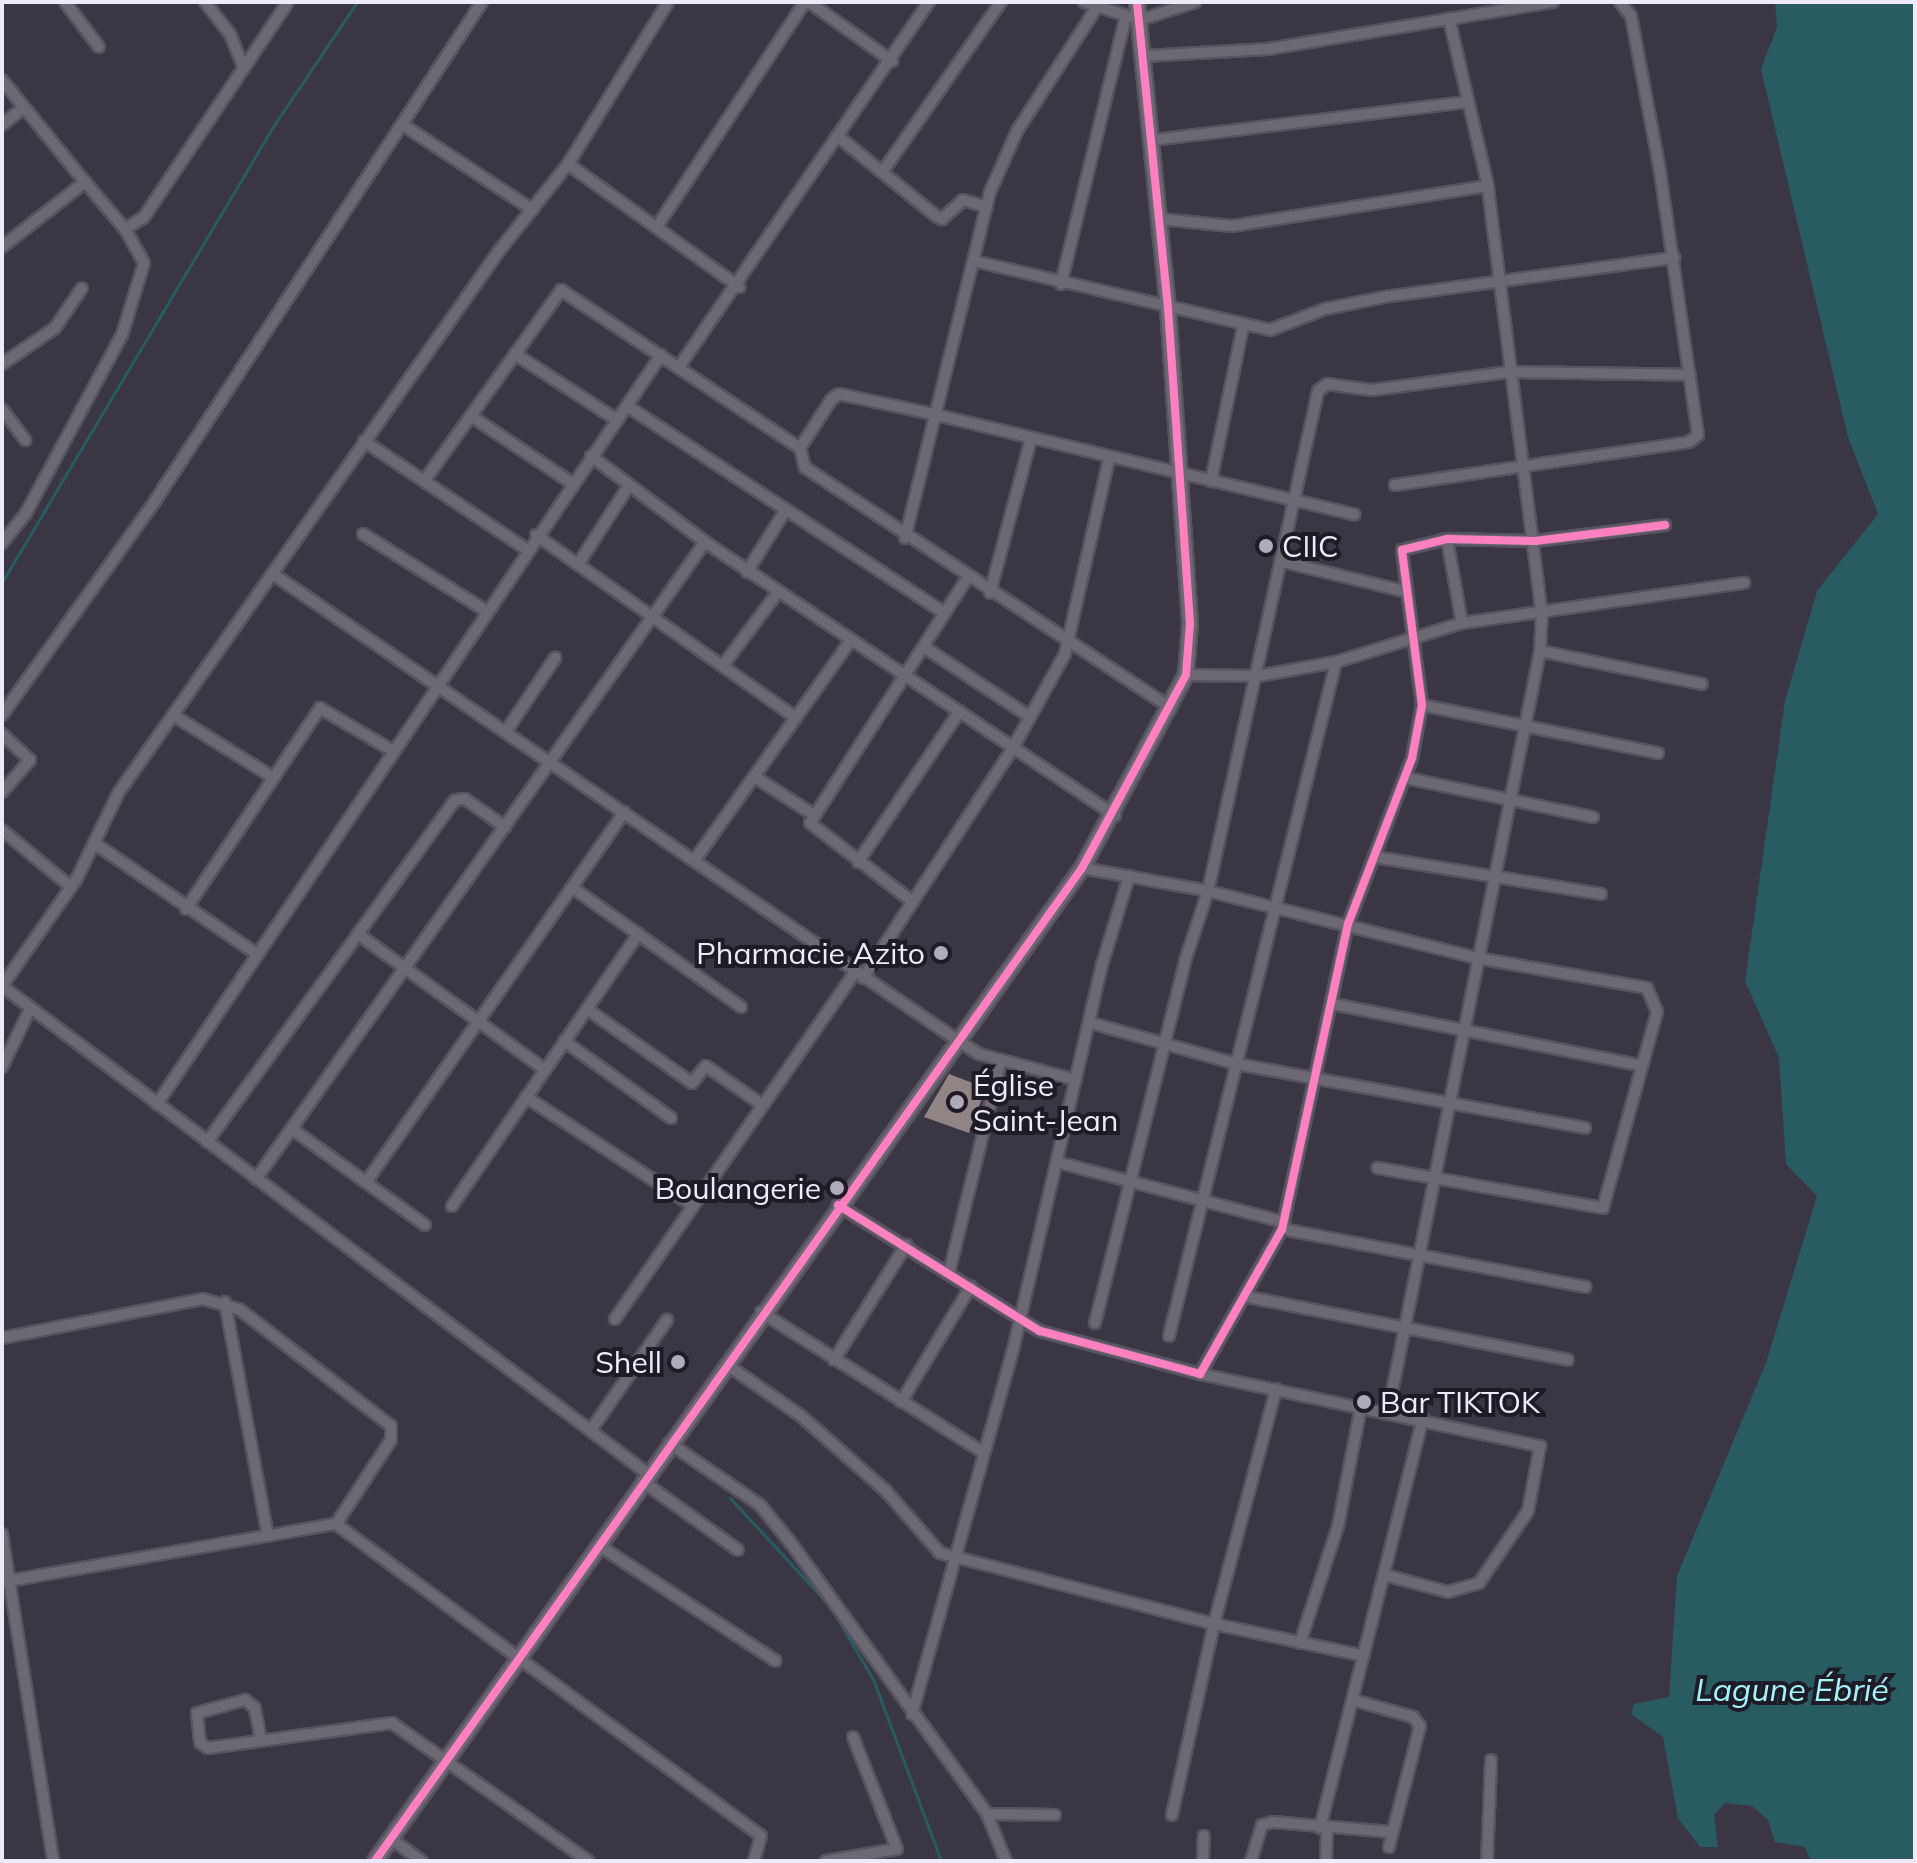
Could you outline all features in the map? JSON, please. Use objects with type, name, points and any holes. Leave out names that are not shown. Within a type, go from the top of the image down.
[{"type":"street","points":[[65,2],[99,47]]},
{"type":"street","points":[[205,2],[230,34],[242,63]]},
{"type":"street","points":[[125,229],[144,217],[242,63],[288,2]]},
{"type":"street","points":[[2,715],[155,501],[482,2]]},
{"type":"street","points":[[668,2],[568,164],[364,441],[176,717],[119,792],[71,887],[2,986],[591,1430],[645,1478],[738,1550]]},
{"type":"street","points":[[658,225],[807,2],[892,61]]},
{"type":"street","points":[[679,367],[739,287],[929,2]]},
{"type":"street","points":[[883,171],[1001,2]]},
{"type":"street","points":[[1084,2],[1133,18],[1195,2]]},
{"type":"street","points":[[1061,284],[1137,2]]},
{"type":"street","points":[[1145,56],[1268,49],[1553,2]]},
{"type":"street","points":[[1395,485],[1689,442],[1698,435],[1674,258],[1631,16],[1620,2]]},
{"type":"street","points":[[905,538],[987,207],[1017,131],[1097,7]]},
{"type":"street","points":[[375,1861],[761,1312],[960,1042],[1082,868],[1115,815],[1186,675],[1190,623],[1168,308],[1145,56],[1133,18]]},
{"type":"street","points":[[1388,1412],[1415,1254],[1463,1030],[1521,726],[1540,651],[1542,616],[1488,186],[1466,102],[1449,18]]},
{"type":"street","points":[[2,80],[125,229],[144,263],[122,335],[26,513],[2,543]]},
{"type":"street","points":[[1153,140],[1466,102]]},
{"type":"street","points":[[2,125],[24,107]]},
{"type":"street","points":[[403,125],[533,210]]},
{"type":"street","points":[[840,138],[942,219],[963,200],[987,207]]},
{"type":"street","points":[[568,164],[658,225],[739,287]]},
{"type":"street","points":[[2,247],[85,182]]},
{"type":"street","points":[[1159,219],[1232,226],[1488,186]]},
{"type":"street","points":[[974,261],[1243,327],[1284,328],[1325,309],[1674,258]]},
{"type":"street","points":[[2,364],[55,328],[82,288]]},
{"type":"street","points":[[424,481],[561,290],[800,448],[805,468],[818,480],[1171,708]]},
{"type":"street","points":[[1211,481],[1243,327]]},
{"type":"street","points":[[515,354],[617,420]]},
{"type":"street","points":[[157,1104],[526,549],[661,355]]},
{"type":"street","points":[[1095,1323],[1130,1182],[1169,1045],[1185,961],[1208,891],[1258,676],[1291,499],[1321,386],[1372,390],[1509,372],[1690,375]]},
{"type":"street","points":[[800,448],[839,394],[1354,514]]},
{"type":"street","points":[[627,406],[945,613]]},
{"type":"street","points":[[2,409],[25,440]]},
{"type":"street","points":[[471,416],[572,483]]},
{"type":"street","points":[[990,593],[1031,439]]},
{"type":"street","points":[[364,441],[526,549]]},
{"type":"street","points":[[591,456],[628,487],[747,572],[1115,815]]},
{"type":"street","points":[[615,1319],[761,1104],[913,902],[1014,746],[1069,644],[1109,459]]},
{"type":"street","points":[[579,563],[628,487]]},
{"type":"street","points":[[747,572],[785,511]]},
{"type":"street","points":[[1200,1374],[1248,1297],[1283,1226],[1319,1079],[1348,924],[1406,778],[1422,705],[1408,637],[1404,546],[1447,539],[1535,541],[1665,525]]},
{"type":"street","points":[[363,534],[486,611]]},
{"type":"street","points":[[536,535],[656,614],[796,718]]},
{"type":"street","points":[[1447,539],[1462,623]]},
{"type":"street","points":[[256,1179],[705,542]]},
{"type":"street","points":[[1280,561],[1404,591]]},
{"type":"street","points":[[273,574],[440,682],[551,762],[960,1042],[1001,1060],[1076,1080]]},
{"type":"street","points":[[913,902],[814,831],[814,815],[967,578]]},
{"type":"street","points":[[1186,675],[1258,676],[1336,662],[1408,637],[1462,623],[1542,616],[1744,583]]},
{"type":"street","points":[[724,664],[778,592]]},
{"type":"street","points":[[694,861],[851,640]]},
{"type":"street","points":[[924,647],[1030,717]]},
{"type":"street","points":[[1540,651],[1702,684]]},
{"type":"street","points":[[507,730],[555,658]]},
{"type":"street","points":[[1169,1336],[1336,662]]},
{"type":"street","points":[[1422,705],[1658,753]]},
{"type":"street","points":[[186,909],[320,708],[393,751]]},
{"type":"street","points":[[858,862],[960,711]]},
{"type":"street","points":[[176,717],[274,778]]},
{"type":"street","points":[[2,734],[30,759],[2,792]]},
{"type":"street","points":[[755,777],[814,815]]},
{"type":"street","points":[[1406,778],[1593,817]]},
{"type":"street","points":[[207,1142],[455,800],[465,799],[505,827]]},
{"type":"street","points":[[367,1181],[476,1020],[573,888],[624,812]]},
{"type":"street","points":[[2,830],[71,887]]},
{"type":"street","points":[[94,843],[186,909],[255,953]]},
{"type":"street","points":[[1375,857],[1601,894]]},
{"type":"street","points":[[1082,868],[1208,891],[1477,958],[1640,984],[1657,1012],[1639,1065],[1603,1208],[1378,1168]]},
{"type":"street","points":[[912,1714],[1020,1318],[1076,1080],[1129,876]]},
{"type":"street","points":[[573,888],[741,1007]]},
{"type":"street","points":[[358,934],[545,1070]]},
{"type":"street","points":[[452,1206],[638,934]]},
{"type":"street","points":[[1333,1004],[1639,1065]]},
{"type":"street","points":[[2,1067],[30,1009]]},
{"type":"street","points":[[587,1009],[692,1083],[706,1066],[761,1104]]},
{"type":"street","points":[[1091,1023],[1237,1064],[1585,1128]]},
{"type":"street","points":[[564,1041],[671,1118]]},
{"type":"street","points":[[949,1273],[1001,1060]]},
{"type":"street","points":[[526,1097],[693,1206]]},
{"type":"street","points":[[292,1129],[425,1225]]},
{"type":"street","points":[[1057,1162],[1202,1200],[1283,1226],[1585,1287]]},
{"type":"street","points":[[838,1205],[1053,1337],[1200,1374],[1534,1443],[1540,1454],[1536,1483],[1517,1531],[1469,1591],[1448,1592],[1385,1575]]},
{"type":"street","points":[[834,1360],[906,1245]]},
{"type":"street","points":[[901,1402],[971,1286]]},
{"type":"street","points":[[1248,1297],[1568,1360]]},
{"type":"street","points":[[2,1338],[203,1299],[225,1302],[391,1426],[391,1440],[336,1524],[6,1581]]},
{"type":"street","points":[[225,1302],[268,1536]]},
{"type":"street","points":[[761,1312],[984,1453]]},
{"type":"street","points":[[591,1430],[667,1320]]},
{"type":"street","points":[[726,1364],[801,1416],[886,1491],[926,1541],[955,1558],[1214,1624],[1364,1656]]},
{"type":"street","points":[[1172,1815],[1214,1624],[1276,1389]]},
{"type":"street","points":[[1300,1643],[1338,1526],[1361,1407]]},
{"type":"street","points":[[1326,1861],[1324,1828],[1423,1419]]},
{"type":"street","points":[[669,1443],[760,1505],[987,1814],[1006,1861]]},
{"type":"street","points":[[336,1524],[518,1661],[761,1836],[756,1860]]},
{"type":"street","points":[[2,1534],[6,1581],[53,1861]]},
{"type":"street","points":[[598,1545],[776,1661]]},
{"type":"street","points":[[261,1740],[255,1708],[245,1700],[197,1713],[204,1748],[392,1723],[588,1861]]},
{"type":"street","points":[[1353,1700],[1413,1717],[1420,1726],[1389,1847]]},
{"type":"street","points":[[826,1861],[897,1849],[853,1737]]},
{"type":"street","points":[[1487,1861],[1491,1760]]},
{"type":"street","points":[[987,1814],[1055,1815]]},
{"type":"street","points":[[1251,1861],[1262,1825],[1392,1832]]},
{"type":"street","points":[[1203,1861],[1204,1836]]},
{"type":"street","points":[[390,1838],[422,1861]]},
{"type":"water","name":"Lagune Ébrié","points":[[1775,2],[1915,2],[1915,1861],[1811,1861],[1805,1847],[1775,1842],[1768,1820],[1752,1806],[1725,1803],[1714,1815],[1718,1847],[1700,1847],[1678,1818],[1663,1737],[1631,1714],[1634,1704],[1669,1697],[1677,1576],[1766,1363],[1817,1196],[1786,1164],[1779,1058],[1745,981],[1785,701],[1817,591],[1878,514],[1848,437],[1761,69],[1777,27]]},
{"type":"building","name":"Église Saint-Jean","points":[[949,1074],[986,1088],[969,1133],[924,1117]]},
{"type":"waterway","points":[[2,582],[274,125],[357,2]]},
{"type":"waterway","points":[[730,1498],[830,1606],[873,1679],[941,1861]]},
{"type":"cycle path","points":[[375,1861],[1082,868],[1186,675],[1190,623],[1168,308],[1137,2]]},
{"type":"cycle path","points":[[838,1205],[1040,1331],[1200,1374],[1282,1229],[1348,924],[1412,758],[1422,705],[1402,550],[1447,539],[1535,541],[1665,525]]},
{"type":"place","name":"CIIC","points":[[1266,546]]},
{"type":"place","name":"Pharmacie Azito","points":[[941,953]]},
{"type":"place","name":"Église Saint-Jean","points":[[957,1102]]},
{"type":"place","name":"Boulangerie","points":[[837,1188]]},
{"type":"place","name":"Shell","points":[[678,1362]]},
{"type":"place","name":"Bar TIKTOK","points":[[1364,1402]]}]
